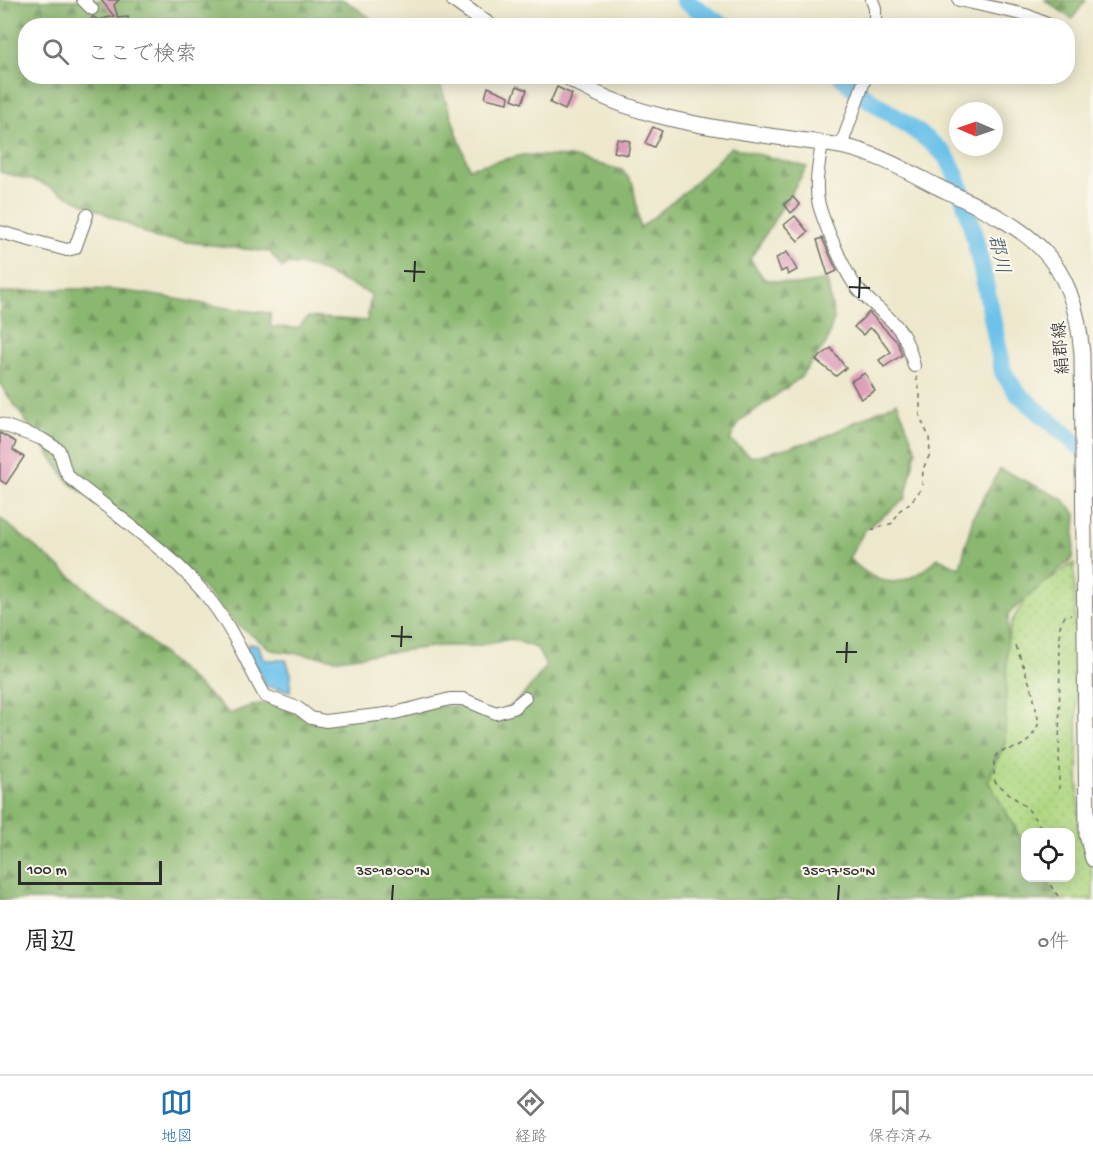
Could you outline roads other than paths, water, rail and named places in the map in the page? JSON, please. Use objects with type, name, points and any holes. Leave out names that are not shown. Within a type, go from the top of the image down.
[{"type":"main road","points":[[454,0],[479,18]]},
{"type":"main road","name":"絹郡線","points":[[578,84],[591,93],[615,103],[717,128],[841,146],[873,155],[973,204],[1032,238],[1055,263],[1071,292],[1080,322],[1087,606],[1087,835],[1093,859]]},
{"type":"street","points":[[872,0],[875,8],[874,18]]},
{"type":"street","points":[[959,0],[1033,18]]},
{"type":"street","points":[[841,146],[863,84]]},
{"type":"street","points":[[822,144],[818,174],[819,203],[829,228],[858,289],[886,313],[908,341],[914,366]]},
{"type":"street","points":[[0,231],[67,250],[75,248],[87,215]]},
{"type":"street","points":[[0,424],[42,439],[59,450],[70,478],[176,565],[218,611],[234,635],[265,696],[298,708],[311,718],[325,721],[395,713],[450,699],[464,699],[496,713],[513,708],[525,698]]},
{"type":"water","points":[[248,644],[259,645],[262,657],[266,660],[286,660],[291,674],[290,691],[266,686],[247,649]]},
{"type":"waterway","name":"郡川","points":[[684,0],[711,18]]},
{"type":"waterway","name":"郡川","points":[[850,84],[943,153],[962,192],[971,222],[1003,372],[1017,393],[1093,458]]}]
